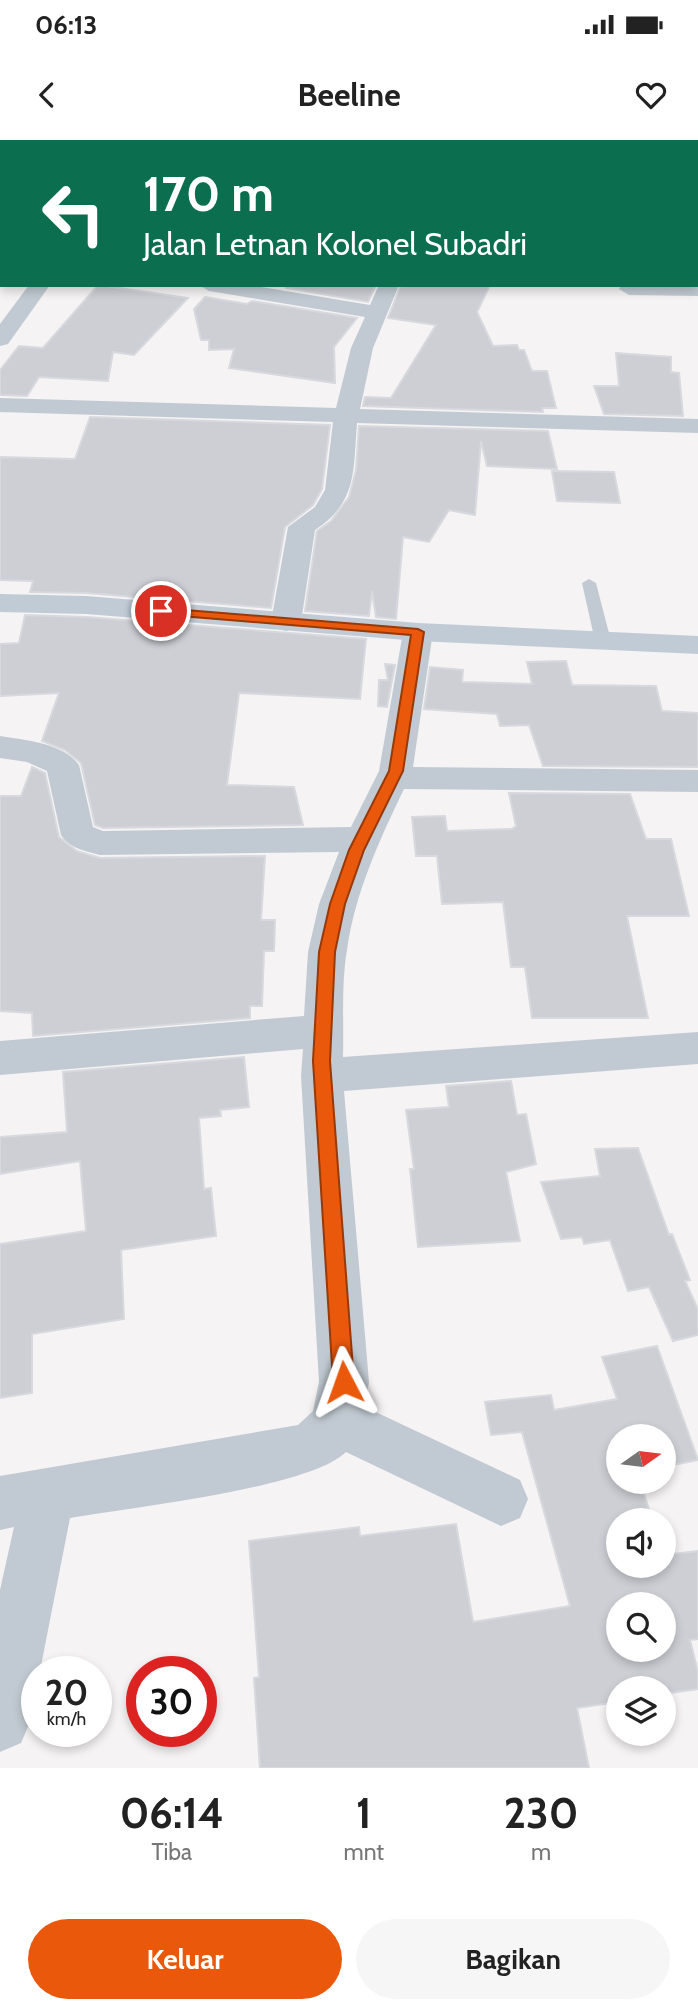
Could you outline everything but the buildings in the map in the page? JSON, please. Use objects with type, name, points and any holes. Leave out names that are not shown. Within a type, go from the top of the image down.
[{"type":"main road","points":[[0,603],[86,605],[418,632],[698,645]]},
{"type":"street","points":[[0,339],[39,287]]},
{"type":"street","points":[[221,287],[376,312]]},
{"type":"street","points":[[286,622],[302,527],[325,512],[338,490],[346,416],[362,348],[388,287]]},
{"type":"street","points":[[629,289],[698,290]]},
{"type":"street","points":[[0,405],[698,426]]},
{"type":"street","points":[[0,1722],[24,1499],[283,1455],[317,1446],[338,1421],[344,1382],[322,1054],[327,952],[338,904],[362,839],[394,778],[418,632]]},
{"type":"street","points":[[0,747],[35,753],[62,765],[70,793],[72,820],[79,835],[100,843],[362,839]]},
{"type":"street","points":[[394,778],[698,782]]},
{"type":"street","points":[[0,1058],[698,1048]]},
{"type":"street","points":[[338,1421],[501,1499]]},
{"type":"lane","points":[[589,583],[603,641]]},
{"type":"route","points":[[161,611],[418,632],[396,771],[357,850],[338,904],[327,952],[321,1061],[344,1382]]}]
